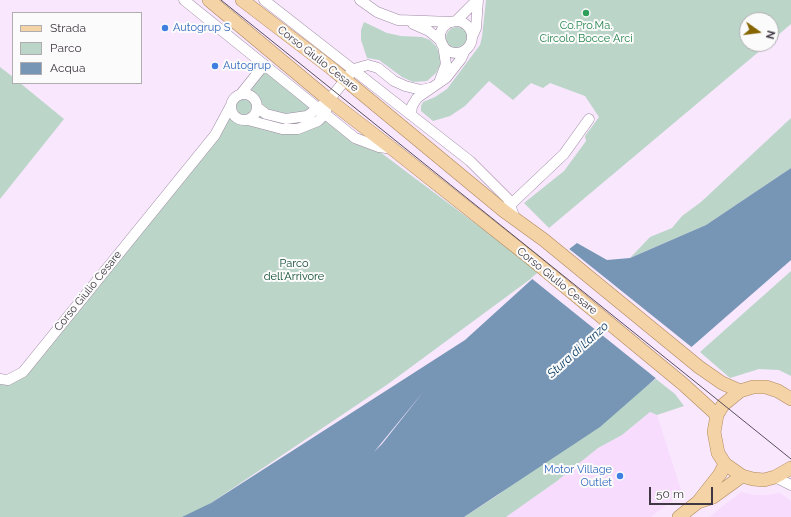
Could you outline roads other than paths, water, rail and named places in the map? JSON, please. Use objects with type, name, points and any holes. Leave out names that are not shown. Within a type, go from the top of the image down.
[{"type":"main road","name":"Corso Giulio Cesare","points":[[209,0],[329,100],[529,257],[683,384],[717,415]]},
{"type":"main road","name":"Corso Giulio Cesare","points":[[242,0],[349,75],[507,208],[515,219],[544,240],[699,367],[722,383],[740,391]]},
{"type":"main road","points":[[785,473],[753,480],[742,476],[725,464],[718,453],[714,441],[714,432],[717,415],[727,401],[740,391],[753,387],[766,387],[778,390],[790,398]]},
{"type":"main road","points":[[680,517],[698,502],[720,474],[725,464]]},
{"type":"main road","points":[[698,502],[713,497],[742,476]]},
{"type":"street","name":"Corso Giulio Cesare","points":[[184,0],[355,138],[379,148],[394,150]]},
{"type":"street","name":"Corso Giulio Cesare","points":[[264,0],[349,75],[411,115],[470,161],[508,199],[507,208]]},
{"type":"street","points":[[360,0],[381,14],[408,22],[429,31],[453,52],[465,50]]},
{"type":"street","points":[[264,65],[240,95],[234,99],[231,105],[233,115],[282,129],[294,130],[314,124],[329,100],[349,75],[359,66],[368,64],[378,68],[401,84],[421,90],[434,86],[444,73],[446,64],[442,43],[443,29],[477,0]]},
{"type":"street","points":[[411,115],[412,106],[416,98],[446,78],[456,66],[470,44],[476,28],[477,0]]},
{"type":"street","points":[[408,22],[454,21],[467,26],[472,36]]},
{"type":"street","points":[[240,95],[246,95],[252,98],[257,107],[266,114],[293,119],[321,111]]},
{"type":"street","name":"Corso Giulio Cesare","points":[[0,379],[8,380],[23,372],[215,135],[231,105]]},
{"type":"street","points":[[243,119],[254,116],[257,107]]},
{"type":"street","name":"Corso Giulio Cesare","points":[[215,135],[243,119]]},
{"type":"street","points":[[507,208],[564,154],[589,119]]},
{"type":"street","points":[[785,473],[791,485]]},
{"type":"water","name":"Stura di Lanzo","points":[[791,168],[791,260],[600,427],[464,517],[182,517],[211,503],[465,340],[540,272],[577,243],[607,260],[630,258],[706,225]],"holes":[[[424,391],[382,444],[374,452]]]},
{"type":"tram line","points":[[221,0],[791,459]]},
{"type":"place","name":"Co.Pro.Ma. Circolo Bocce Arci","points":[[586,13]]},
{"type":"place","name":"Autogrup S","points":[[165,28]]},
{"type":"place","name":"Autogrup","points":[[215,66]]},
{"type":"place","name":"Motor Village Outlet","points":[[620,476]]},
{"type":"park label","name":"Parco dell'Arrivore","points":[[294,270]]}]
